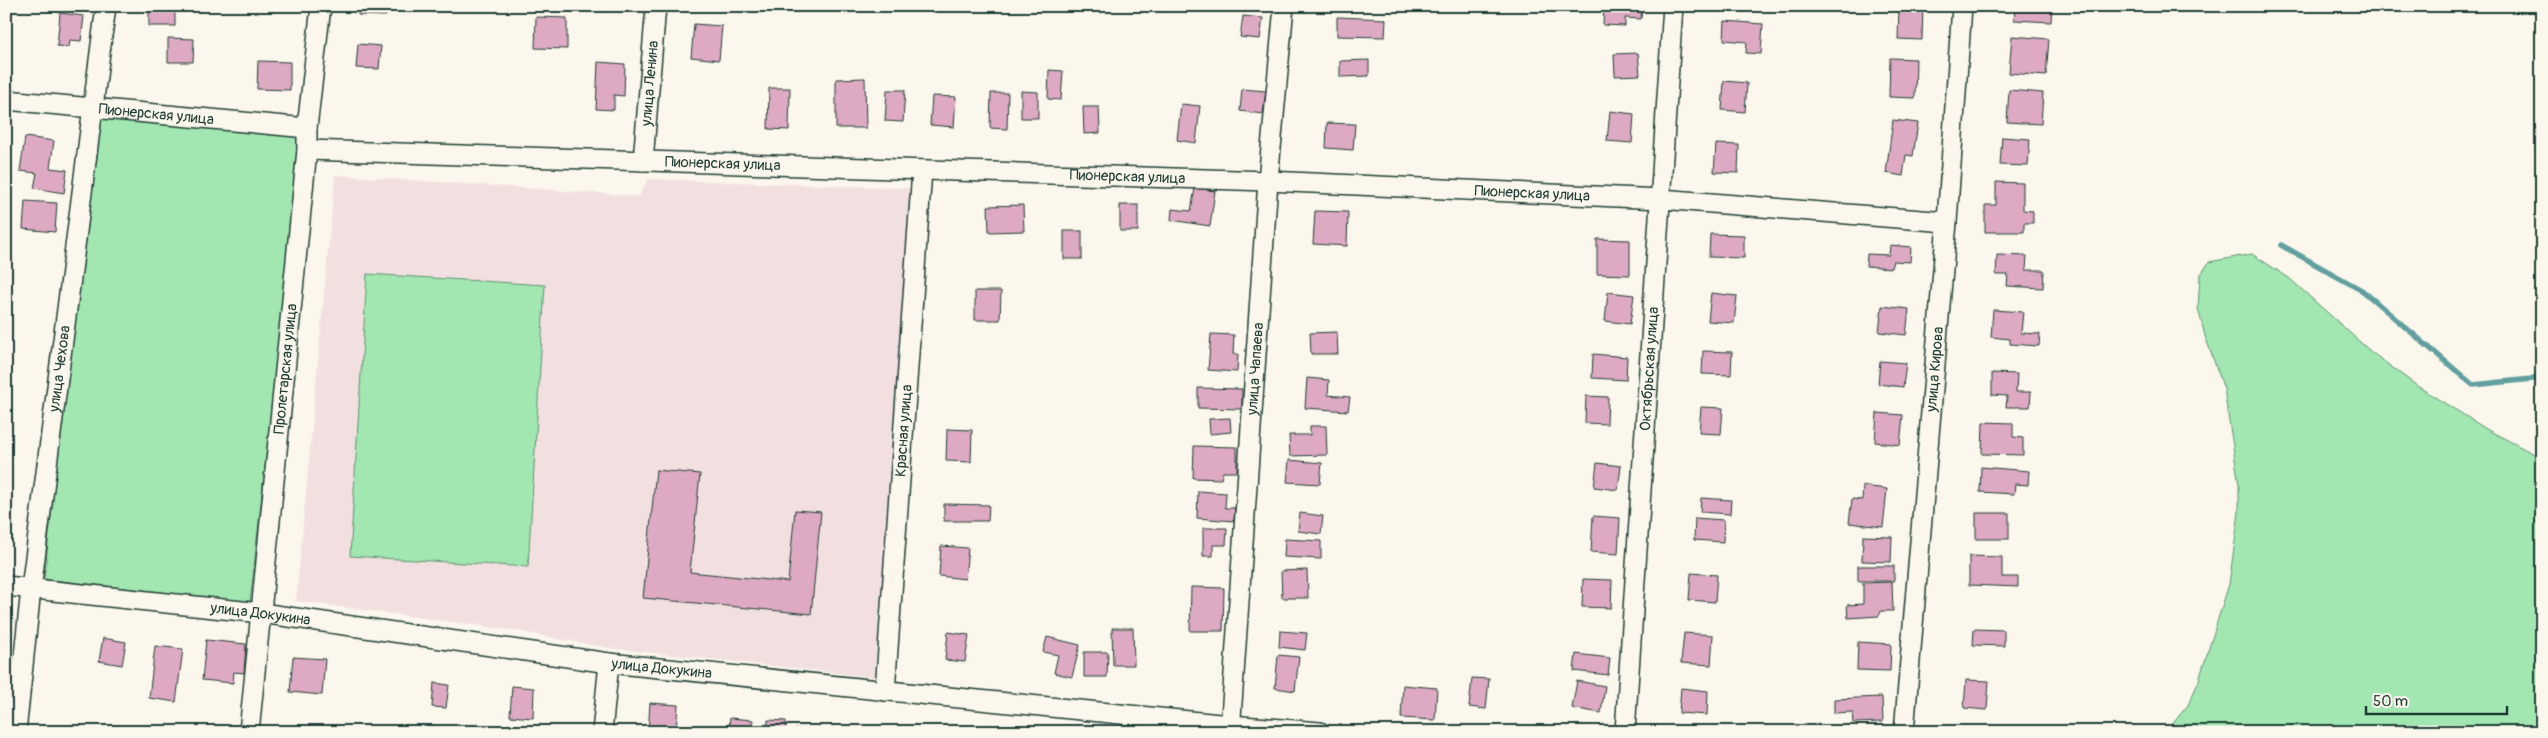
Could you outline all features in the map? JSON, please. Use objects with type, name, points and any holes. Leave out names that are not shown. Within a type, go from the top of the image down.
[{"type":"street","name":"улица Чехова","points":[[16,732],[32,589],[106,6]]},
{"type":"street","name":"Пролетарская улица","points":[[250,732],[307,150],[307,128],[321,6]]},
{"type":"street","name":"улица Ленина","points":[[643,161],[656,6]]},
{"type":"street","name":"улица Чапаева","points":[[1230,728],[1268,181],[1284,6]]},
{"type":"street","name":"Октябрьская улица","points":[[1625,732],[1661,200],[1672,6]]},
{"type":"street","name":"улица Кирова","points":[[1904,732],[1947,222],[1962,6]]},
{"type":"street","name":"Пионерская улица","points":[[6,100],[307,128]]},
{"type":"street","name":"Пионерская улица","points":[[307,150],[1268,181],[1661,200],[1947,222]]},
{"type":"street","name":"Красная улица","points":[[884,690],[922,170]]},
{"type":"street","name":"улица Докукина","points":[[6,586],[261,613],[609,663],[884,690],[1230,728],[1320,732]]},
{"type":"street","points":[[602,732],[609,663]]},
{"type":"shaded area","points":[[335,175],[639,196],[648,179],[913,188],[874,677],[608,648],[511,630],[296,601]]},
{"type":"green space","points":[[96,114],[302,137],[250,602],[44,579]]},
{"type":"green space","points":[[2252,254],[2289,278],[2370,351],[2417,386],[2488,430],[2542,458],[2542,732],[2166,732],[2188,705],[2198,683],[2229,584],[2239,512],[2239,485],[2224,389],[2205,336],[2198,308],[2200,276],[2209,262]]},
{"type":"green space","points":[[367,274],[545,285],[528,567],[350,556]]},
{"type":"building","points":[[149,6],[175,6],[175,26],[149,26]]},
{"type":"building","points":[[358,6],[386,6],[386,16],[358,15]]},
{"type":"building","points":[[1604,6],[1642,6],[1641,19],[1625,18],[1625,26],[1603,25]]},
{"type":"building","points":[[1899,6],[1923,6],[1922,40],[1898,39]]},
{"type":"building","points":[[2015,6],[2052,6],[2051,22],[2014,20]]},
{"type":"building","points":[[60,13],[84,16],[81,41],[70,40],[69,47],[57,46]]},
{"type":"building","points":[[1243,16],[1263,18],[1260,39],[1240,37]]},
{"type":"building","points":[[536,17],[567,18],[567,49],[535,48]]},
{"type":"building","points":[[1337,17],[1386,19],[1385,37],[1337,36]]},
{"type":"building","points":[[1725,21],[1763,24],[1761,54],[1746,53],[1747,42],[1724,40]]},
{"type":"building","points":[[694,24],[722,26],[719,60],[691,57]]},
{"type":"building","points":[[2012,36],[2049,39],[2046,76],[2009,73]]},
{"type":"building","points":[[168,38],[194,39],[193,62],[168,62]]},
{"type":"building","points":[[358,44],[381,46],[379,69],[356,68]]},
{"type":"building","points":[[1638,53],[1640,75],[1615,76],[1614,54]]},
{"type":"building","points":[[1890,58],[1916,59],[1915,98],[1889,97]]},
{"type":"building","points":[[1369,60],[1369,76],[1340,77],[1340,61]]},
{"type":"building","points":[[258,61],[290,62],[290,90],[257,89]]},
{"type":"building","points":[[598,62],[625,64],[624,96],[614,95],[614,110],[596,109]]},
{"type":"building","points":[[1049,70],[1063,71],[1061,100],[1048,99]]},
{"type":"building","points":[[865,78],[866,128],[836,128],[836,79]]},
{"type":"building","points":[[1724,81],[1747,83],[1745,112],[1722,110]]},
{"type":"building","points":[[769,88],[790,88],[789,130],[768,129]]},
{"type":"building","points":[[1242,89],[1266,91],[1263,114],[1240,111]]},
{"type":"building","points":[[887,90],[905,90],[903,122],[885,121]]},
{"type":"building","points":[[2009,90],[2043,93],[2041,124],[2007,122]]},
{"type":"building","points":[[1021,91],[1038,92],[1038,118],[1021,118]]},
{"type":"building","points":[[991,93],[1008,93],[1007,129],[990,128]]},
{"type":"building","points":[[932,96],[956,97],[954,127],[930,125]]},
{"type":"building","points":[[1181,104],[1200,106],[1196,143],[1177,140]]},
{"type":"building","points":[[1083,107],[1099,107],[1100,133],[1084,134]]},
{"type":"building","points":[[1610,111],[1634,114],[1632,143],[1607,141]]},
{"type":"building","points":[[1893,120],[1918,123],[1913,156],[1906,155],[1903,176],[1886,173]]},
{"type":"building","points":[[1327,123],[1355,124],[1353,150],[1326,148]]},
{"type":"building","points":[[25,137],[54,141],[50,168],[67,170],[64,193],[34,188],[37,173],[20,171]]},
{"type":"building","points":[[2002,137],[2030,139],[2028,166],[2000,165]]},
{"type":"building","points":[[1716,144],[1739,145],[1738,173],[1714,172]]},
{"type":"building","points":[[1996,182],[2023,183],[2023,210],[2033,211],[2033,223],[2024,223],[2024,232],[1985,232],[1985,205],[1996,205]]},
{"type":"building","points":[[1195,188],[1215,191],[1210,226],[1171,220],[1172,209],[1191,211]]},
{"type":"building","points":[[25,201],[57,203],[55,232],[23,229]]},
{"type":"building","points":[[1023,205],[1024,231],[989,232],[988,206]]},
{"type":"building","points":[[1120,205],[1138,205],[1138,231],[1120,231]]},
{"type":"building","points":[[1315,211],[1348,212],[1347,246],[1313,244]]},
{"type":"building","points":[[1064,231],[1082,231],[1082,259],[1064,259]]},
{"type":"building","points":[[1710,234],[1744,235],[1744,258],[1709,257]]},
{"type":"building","points":[[1597,239],[1630,240],[1630,275],[1597,274]]},
{"type":"building","points":[[1890,245],[1911,247],[1910,262],[1893,261],[1891,268],[1866,266],[1867,254],[1889,255]]},
{"type":"building","points":[[1997,255],[2027,256],[2026,270],[2044,270],[2043,288],[2007,286],[2008,275],[1996,275]]},
{"type":"building","points":[[975,291],[1001,291],[1000,320],[975,320]]},
{"type":"building","points":[[1608,292],[1634,295],[1630,324],[1605,321]]},
{"type":"building","points":[[1711,293],[1737,296],[1734,323],[1708,321]]},
{"type":"building","points":[[1882,306],[1909,309],[1906,335],[1879,332]]},
{"type":"building","points":[[1993,310],[2023,312],[2021,333],[2040,334],[2039,346],[2010,344],[2010,339],[1991,337]]},
{"type":"building","points":[[1337,332],[1338,354],[1311,354],[1310,333]]},
{"type":"building","points":[[1211,334],[1234,335],[1233,354],[1238,354],[1237,372],[1208,370]]},
{"type":"building","points":[[1703,351],[1732,352],[1731,375],[1702,374]]},
{"type":"building","points":[[1593,354],[1627,357],[1626,380],[1592,378]]},
{"type":"building","points":[[1880,361],[1906,363],[1903,387],[1878,384]]},
{"type":"building","points":[[1992,373],[2017,374],[2016,392],[2031,392],[2030,407],[2006,407],[2007,396],[1992,395]]},
{"type":"building","points":[[1307,378],[1329,380],[1328,395],[1350,397],[1348,411],[1305,408]]},
{"type":"building","points":[[1198,388],[1242,389],[1242,409],[1198,408]]},
{"type":"building","points":[[1586,396],[1608,397],[1607,424],[1585,423]]},
{"type":"building","points":[[1701,407],[1723,408],[1721,434],[1699,433]]},
{"type":"building","points":[[1877,413],[1903,415],[1900,445],[1875,442]]},
{"type":"building","points":[[1230,418],[1231,432],[1210,434],[1209,419]]},
{"type":"building","points":[[1983,422],[2013,423],[2013,437],[2023,438],[2023,455],[1982,454]]},
{"type":"building","points":[[1310,426],[1326,426],[1327,455],[1290,456],[1289,435],[1310,435]]},
{"type":"building","points":[[947,429],[972,430],[971,462],[946,461]]},
{"type":"building","points":[[1194,446],[1237,447],[1237,472],[1223,472],[1221,479],[1193,478]]},
{"type":"building","points":[[1289,460],[1322,463],[1320,484],[1287,482]]},
{"type":"building","points":[[1597,463],[1621,466],[1618,490],[1594,487]]},
{"type":"building","points":[[1981,467],[2029,471],[2028,485],[2015,484],[2014,494],[1980,492]]},
{"type":"building","points":[[656,470],[700,474],[690,572],[788,582],[795,510],[821,512],[811,614],[643,598]]},
{"type":"building","points":[[1863,486],[1887,489],[1883,527],[1849,523],[1852,499],[1862,500]]},
{"type":"building","points":[[1198,491],[1226,493],[1225,508],[1235,508],[1234,521],[1197,518]]},
{"type":"building","points":[[1701,498],[1731,500],[1730,514],[1700,512]]},
{"type":"building","points":[[944,504],[989,505],[988,521],[944,521]]},
{"type":"building","points":[[1300,513],[1323,516],[1321,534],[1298,531]]},
{"type":"building","points":[[1976,513],[2009,513],[2009,539],[1976,539]]},
{"type":"building","points":[[1593,516],[1620,518],[1618,554],[1591,552]]},
{"type":"building","points":[[1695,518],[1724,520],[1723,542],[1694,540]]},
{"type":"building","points":[[1203,528],[1227,528],[1226,545],[1213,545],[1213,556],[1203,556]]},
{"type":"building","points":[[1863,536],[1892,537],[1891,562],[1862,561]]},
{"type":"building","points":[[1285,539],[1321,541],[1321,559],[1284,557]]},
{"type":"building","points":[[941,546],[968,548],[965,579],[939,576]]},
{"type":"building","points":[[1969,556],[2002,557],[2002,577],[2018,577],[2018,587],[1969,585]]},
{"type":"building","points":[[1858,566],[1894,566],[1894,581],[1858,581]]},
{"type":"building","points":[[1307,570],[1308,598],[1282,598],[1281,571]]},
{"type":"building","points":[[1691,573],[1717,575],[1715,602],[1689,600]]},
{"type":"building","points":[[1583,579],[1612,580],[1611,608],[1582,607]]},
{"type":"building","points":[[1892,582],[1893,611],[1881,611],[1879,616],[1848,618],[1847,605],[1863,604],[1863,583]]},
{"type":"building","points":[[1191,587],[1224,588],[1223,631],[1190,631]]},
{"type":"building","points":[[6,619],[13,620],[9,653],[6,653]]},
{"type":"building","points":[[1112,628],[1133,628],[1134,665],[1113,665]]},
{"type":"building","points":[[1974,629],[2004,630],[2004,646],[1973,645]]},
{"type":"building","points":[[1280,631],[1307,633],[1305,650],[1279,647]]},
{"type":"building","points":[[948,632],[969,635],[965,662],[945,660]]},
{"type":"building","points":[[1684,633],[1713,635],[1711,665],[1681,663]]},
{"type":"building","points":[[1047,637],[1080,645],[1072,677],[1054,673],[1058,655],[1043,652]]},
{"type":"building","points":[[103,638],[126,642],[122,665],[99,661]]},
{"type":"building","points":[[206,640],[246,644],[244,673],[234,672],[233,683],[202,680]]},
{"type":"building","points":[[1858,642],[1891,644],[1890,671],[1857,670]]},
{"type":"building","points":[[155,646],[183,649],[176,702],[149,698]]},
{"type":"building","points":[[1084,652],[1108,652],[1107,677],[1084,677]]},
{"type":"building","points":[[1576,654],[1610,658],[1608,675],[1574,671]]},
{"type":"building","points":[[1278,655],[1299,657],[1295,691],[1275,688]]},
{"type":"building","points":[[293,657],[325,659],[322,695],[290,692]]},
{"type":"building","points":[[1472,678],[1489,679],[1486,709],[1469,707]]},
{"type":"building","points":[[1966,680],[1989,681],[1987,710],[1964,708]]},
{"type":"building","points":[[1577,681],[1605,686],[1601,713],[1572,708]]},
{"type":"building","points":[[434,683],[449,685],[446,708],[432,707]]},
{"type":"building","points":[[1403,685],[1437,688],[1435,720],[1401,718]]},
{"type":"building","points":[[512,686],[534,688],[533,718],[510,716]]},
{"type":"building","points":[[1681,688],[1708,691],[1707,715],[1679,713]]},
{"type":"building","points":[[1882,697],[1883,722],[1853,723],[1852,712],[1834,713],[1834,699]]},
{"type":"building","points":[[650,703],[678,705],[676,732],[648,732]]},
{"type":"building","points":[[730,718],[753,720],[752,732],[716,732],[717,727],[729,727]]},
{"type":"building","points":[[768,720],[786,721],[786,732],[767,732]]},
{"type":"building","points":[[280,726],[319,729],[319,732],[280,732]]},
{"type":"building","points":[[69,729],[96,731],[96,732],[69,732]]},
{"type":"building","points":[[796,729],[816,729],[816,732],[796,732]]},
{"type":"waterway","points":[[2281,245],[2363,291],[2473,385],[2542,378]]}]
